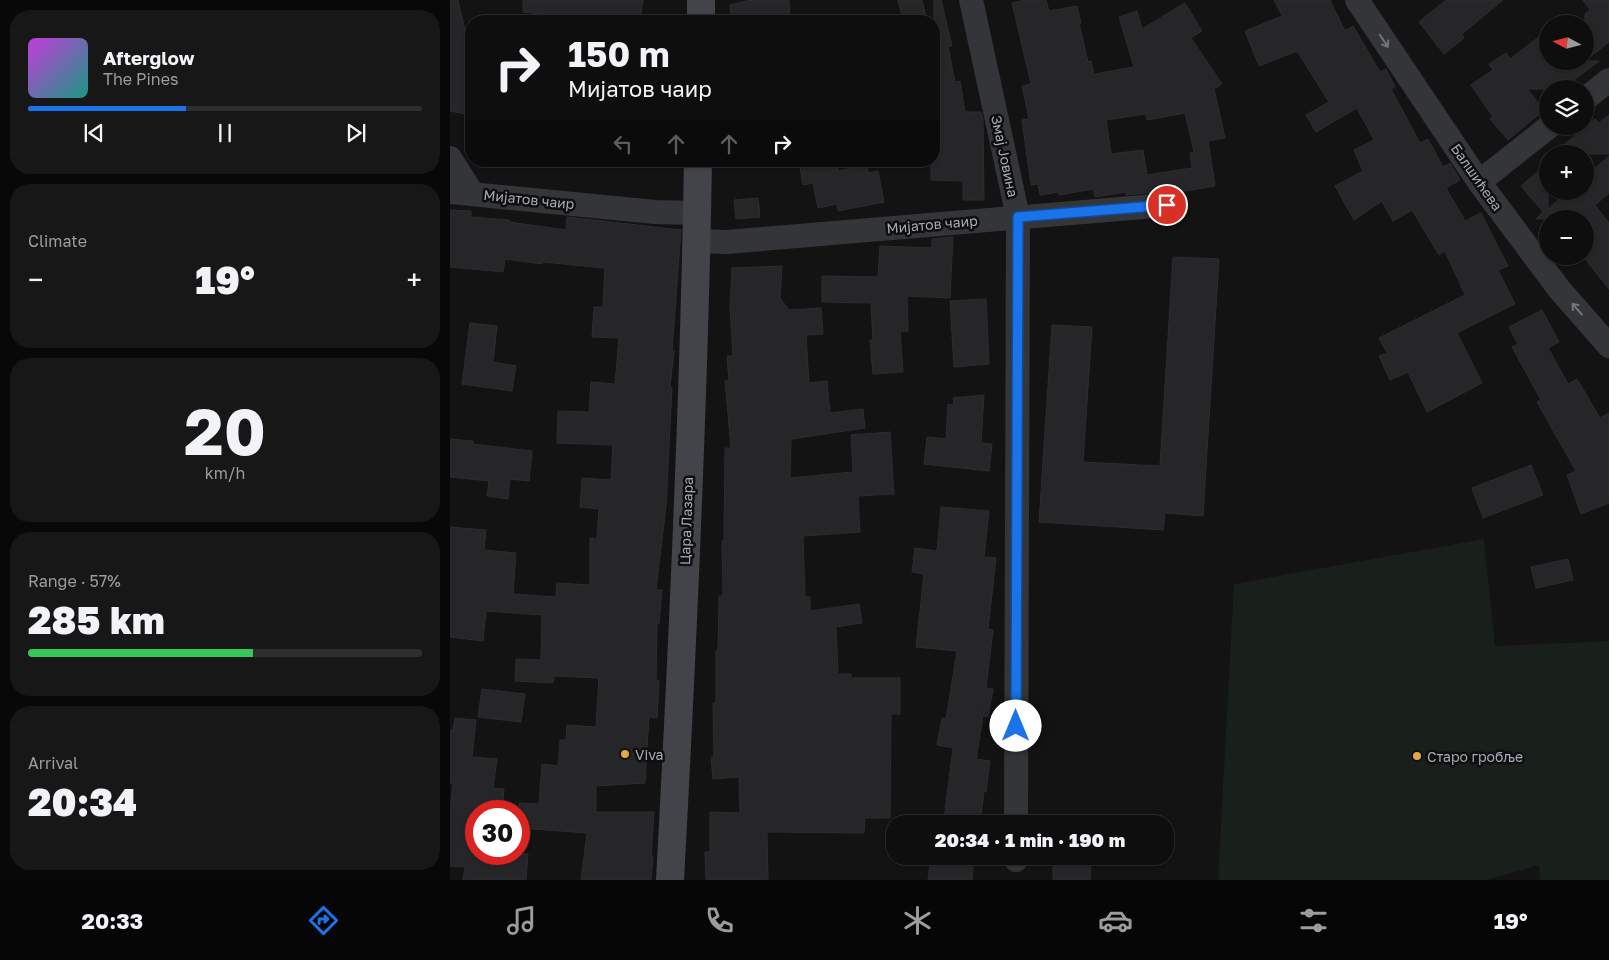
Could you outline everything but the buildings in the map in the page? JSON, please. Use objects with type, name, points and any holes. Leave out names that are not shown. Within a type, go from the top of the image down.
[{"type":"main road","points":[[701,0],[701,15]]},
{"type":"main road","name":"Цара Лазара","points":[[670,880],[679,710],[697,241],[698,167]]},
{"type":"street","name":"Змај Јовина","points":[[971,0],[1018,217],[1016,815]]},
{"type":"street","name":"Балшићева","points":[[1357,0],[1479,182],[1559,290],[1609,346]]},
{"type":"street","points":[[1594,92],[1609,80]]},
{"type":"street","points":[[1479,182],[1539,135]]},
{"type":"street","points":[[450,158],[461,193]]},
{"type":"street","name":"Мијатов чаир","points":[[461,193],[655,212],[697,213]]},
{"type":"street","name":"Мијатов чаир","points":[[697,241],[727,242],[1167,205]]},
{"type":"shaded area","name":"Старо гробље","points":[[1484,539],[1495,646],[1609,641],[1609,880],[1540,880],[1539,865],[1486,880],[1218,880],[1234,584]]},
{"type":"place","name":"Viva","points":[[625,754]]},
{"type":"place","name":"Старо гробље","points":[[1417,756]]},
{"type":"route","points":[[1016,726],[1018,217],[1167,205]]}]
